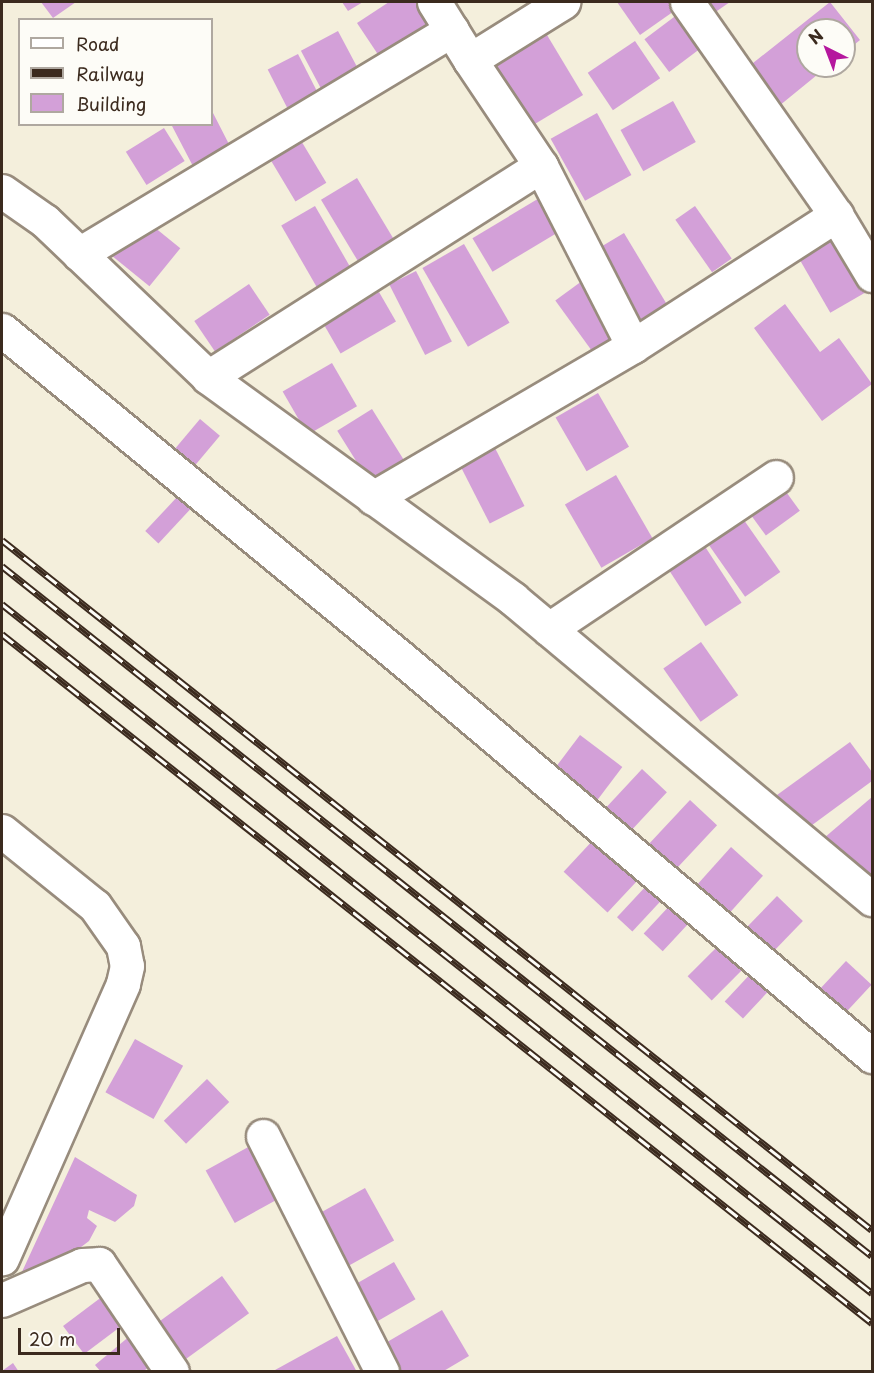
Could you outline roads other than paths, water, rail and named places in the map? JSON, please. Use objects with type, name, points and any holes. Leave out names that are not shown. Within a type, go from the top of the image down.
[{"type":"street","points":[[434,2],[541,166],[633,346]]},
{"type":"street","points":[[470,60],[563,2]]},
{"type":"street","points":[[687,2],[836,215],[873,275]]},
{"type":"street","points":[[80,254],[452,30]]},
{"type":"street","points":[[208,377],[541,166]]},
{"type":"street","points":[[2,191],[45,221],[208,377],[549,629],[873,899]]},
{"type":"street","points":[[373,498],[633,346],[836,215]]},
{"type":"street","points":[[2,330],[401,658],[873,1056]]},
{"type":"street","points":[[549,629],[776,477]]},
{"type":"street","points":[[2,831],[95,906],[123,946],[127,966],[123,984],[2,1258]]},
{"type":"street","points":[[263,1136],[382,1371]]},
{"type":"street","points":[[2,1300],[82,1265],[99,1264],[172,1371]]},
{"type":"railway","points":[[2,540],[872,1230]]},
{"type":"railway","points":[[2,566],[872,1256]]},
{"type":"railway","points":[[2,604],[872,1293]]},
{"type":"railway","points":[[2,634],[872,1323]]}]
